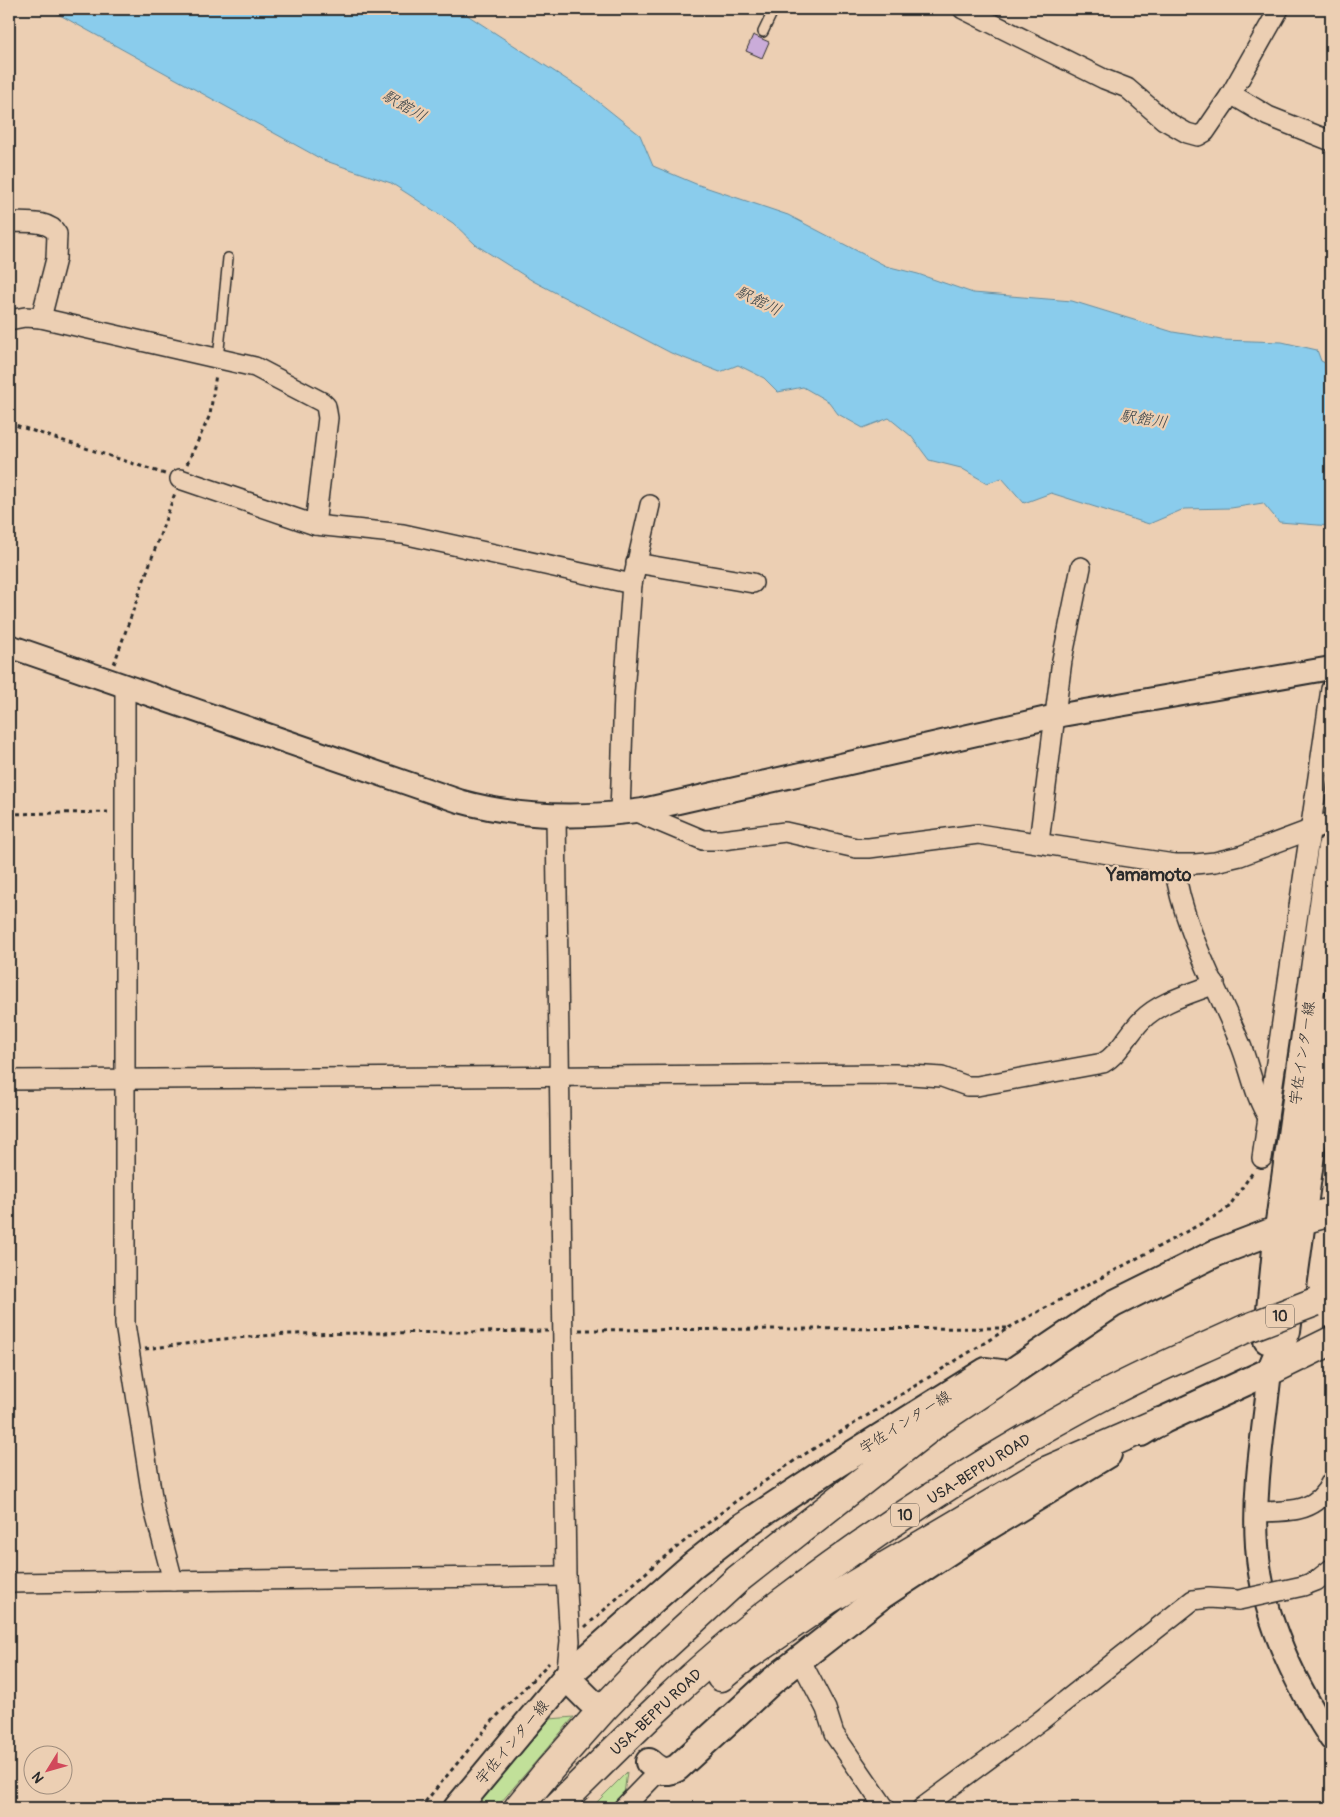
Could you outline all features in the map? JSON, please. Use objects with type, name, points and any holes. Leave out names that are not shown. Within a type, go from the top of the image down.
[{"type":"highway","points":[[1290,1224],[1331,1212]]},
{"type":"highway","name":"USA-BEPPU ROAD","points":[[556,1808],[657,1710],[777,1606],[906,1514],[1017,1445],[1111,1391],[1244,1329],[1323,1299]]},
{"type":"highway","points":[[1270,1371],[1331,1341]]},
{"type":"highway","points":[[518,1808],[550,1768],[651,1659],[738,1579],[940,1420],[1009,1374]]},
{"type":"highway","points":[[605,1760],[644,1743],[744,1658],[828,1600],[1048,1470],[1159,1422]]},
{"type":"main road","name":"宇佐インター線","points":[[1270,1371],[1287,1331],[1290,1224],[1331,847]]},
{"type":"main road","points":[[1009,1374],[1113,1304],[1216,1253],[1290,1224]]},
{"type":"main road","name":"宇佐インター線","points":[[457,1808],[566,1677],[656,1596],[740,1528],[933,1403],[986,1371],[1009,1374]]},
{"type":"main road","points":[[654,1767],[669,1772],[677,1768],[772,1682],[881,1596],[968,1539],[1159,1422],[1270,1371]]},
{"type":"main road","points":[[566,1677],[590,1700]]},
{"type":"street","points":[[970,10],[1104,79],[1127,88],[1164,120],[1187,133],[1198,136],[1205,132],[1231,94],[1278,9]]},
{"type":"street","points":[[1231,94],[1268,116],[1331,141]]},
{"type":"street","points":[[9,222],[44,224],[51,226],[57,234],[56,259],[41,318]]},
{"type":"street","points":[[9,320],[24,317],[41,318],[261,369],[326,406],[328,418],[315,526]]},
{"type":"street","points":[[180,479],[315,526],[403,534],[632,584]]},
{"type":"street","points":[[627,812],[624,693],[632,584],[650,505]]},
{"type":"street","points":[[636,563],[753,583]]},
{"type":"street","points":[[1039,842],[1066,635],[1081,567]]},
{"type":"street","points":[[9,646],[459,801],[514,813],[556,816],[627,812],[1056,716],[1331,668]]},
{"type":"street","points":[[117,684],[125,812],[127,1343],[154,1509],[173,1581]]},
{"type":"street","points":[[1262,1158],[1268,1117],[1315,1000],[1310,832],[1331,689]]},
{"type":"street","points":[[627,812],[703,840],[722,840],[776,832],[862,848],[978,834],[1174,864],[1215,862],[1310,832],[1331,822]]},
{"type":"street","points":[[556,816],[566,1576],[570,1641],[566,1677]]},
{"type":"street","points":[[1174,864],[1176,880],[1188,918],[1243,1050],[1262,1107],[1268,1117]]},
{"type":"street","points":[[9,1080],[903,1074],[942,1077],[967,1086],[977,1086],[1103,1063],[1110,1059],[1134,1028],[1154,1010],[1166,1003],[1215,984]]},
{"type":"street","points":[[1270,1371],[1257,1512],[1257,1547],[1264,1587],[1275,1626],[1292,1671],[1331,1739]]},
{"type":"street","points":[[1257,1512],[1281,1511],[1317,1502],[1325,1494],[1331,1482]]},
{"type":"street","points":[[922,1808],[1040,1721],[1193,1600],[1209,1598],[1239,1600],[1303,1586],[1316,1581],[1331,1569]]},
{"type":"street","points":[[9,1584],[566,1576]]},
{"type":"street","points":[[801,1661],[826,1709],[834,1734],[885,1808]]},
{"type":"street","points":[[623,1808],[654,1767]]},
{"type":"lane","points":[[763,32],[774,9]]},
{"type":"lane","points":[[218,358],[228,258]]},
{"type":"path","points":[[117,684],[180,479],[210,415],[218,358]]},
{"type":"path","points":[[9,424],[180,479]]},
{"type":"path","points":[[9,814],[125,812]]},
{"type":"green space","points":[[574,1717],[496,1808],[475,1808],[550,1719]]},
{"type":"green space","points":[[627,1772],[624,1794],[611,1808],[591,1808]]},
{"type":"water","name":"駅館川","points":[[49,9],[458,9],[586,92],[640,135],[653,166],[696,184],[788,215],[886,266],[918,274],[973,293],[1072,301],[1173,332],[1222,340],[1282,342],[1317,350],[1321,361],[1331,366],[1331,526],[1279,522],[1263,503],[1231,508],[1184,509],[1149,524],[1051,493],[1024,503],[1002,478],[987,483],[961,468],[929,460],[911,436],[889,418],[863,428],[838,414],[829,402],[803,387],[778,392],[764,378],[738,365],[720,372],[671,353],[533,281],[476,245],[453,223],[391,183],[323,160]]},
{"type":"building","points":[[753,35],[769,42],[762,58],[746,51]]},
{"type":"tunnel","points":[[589,1700],[649,1762]]},
{"type":"district","name":"Yamamoto","points":[[1149,875]]}]
